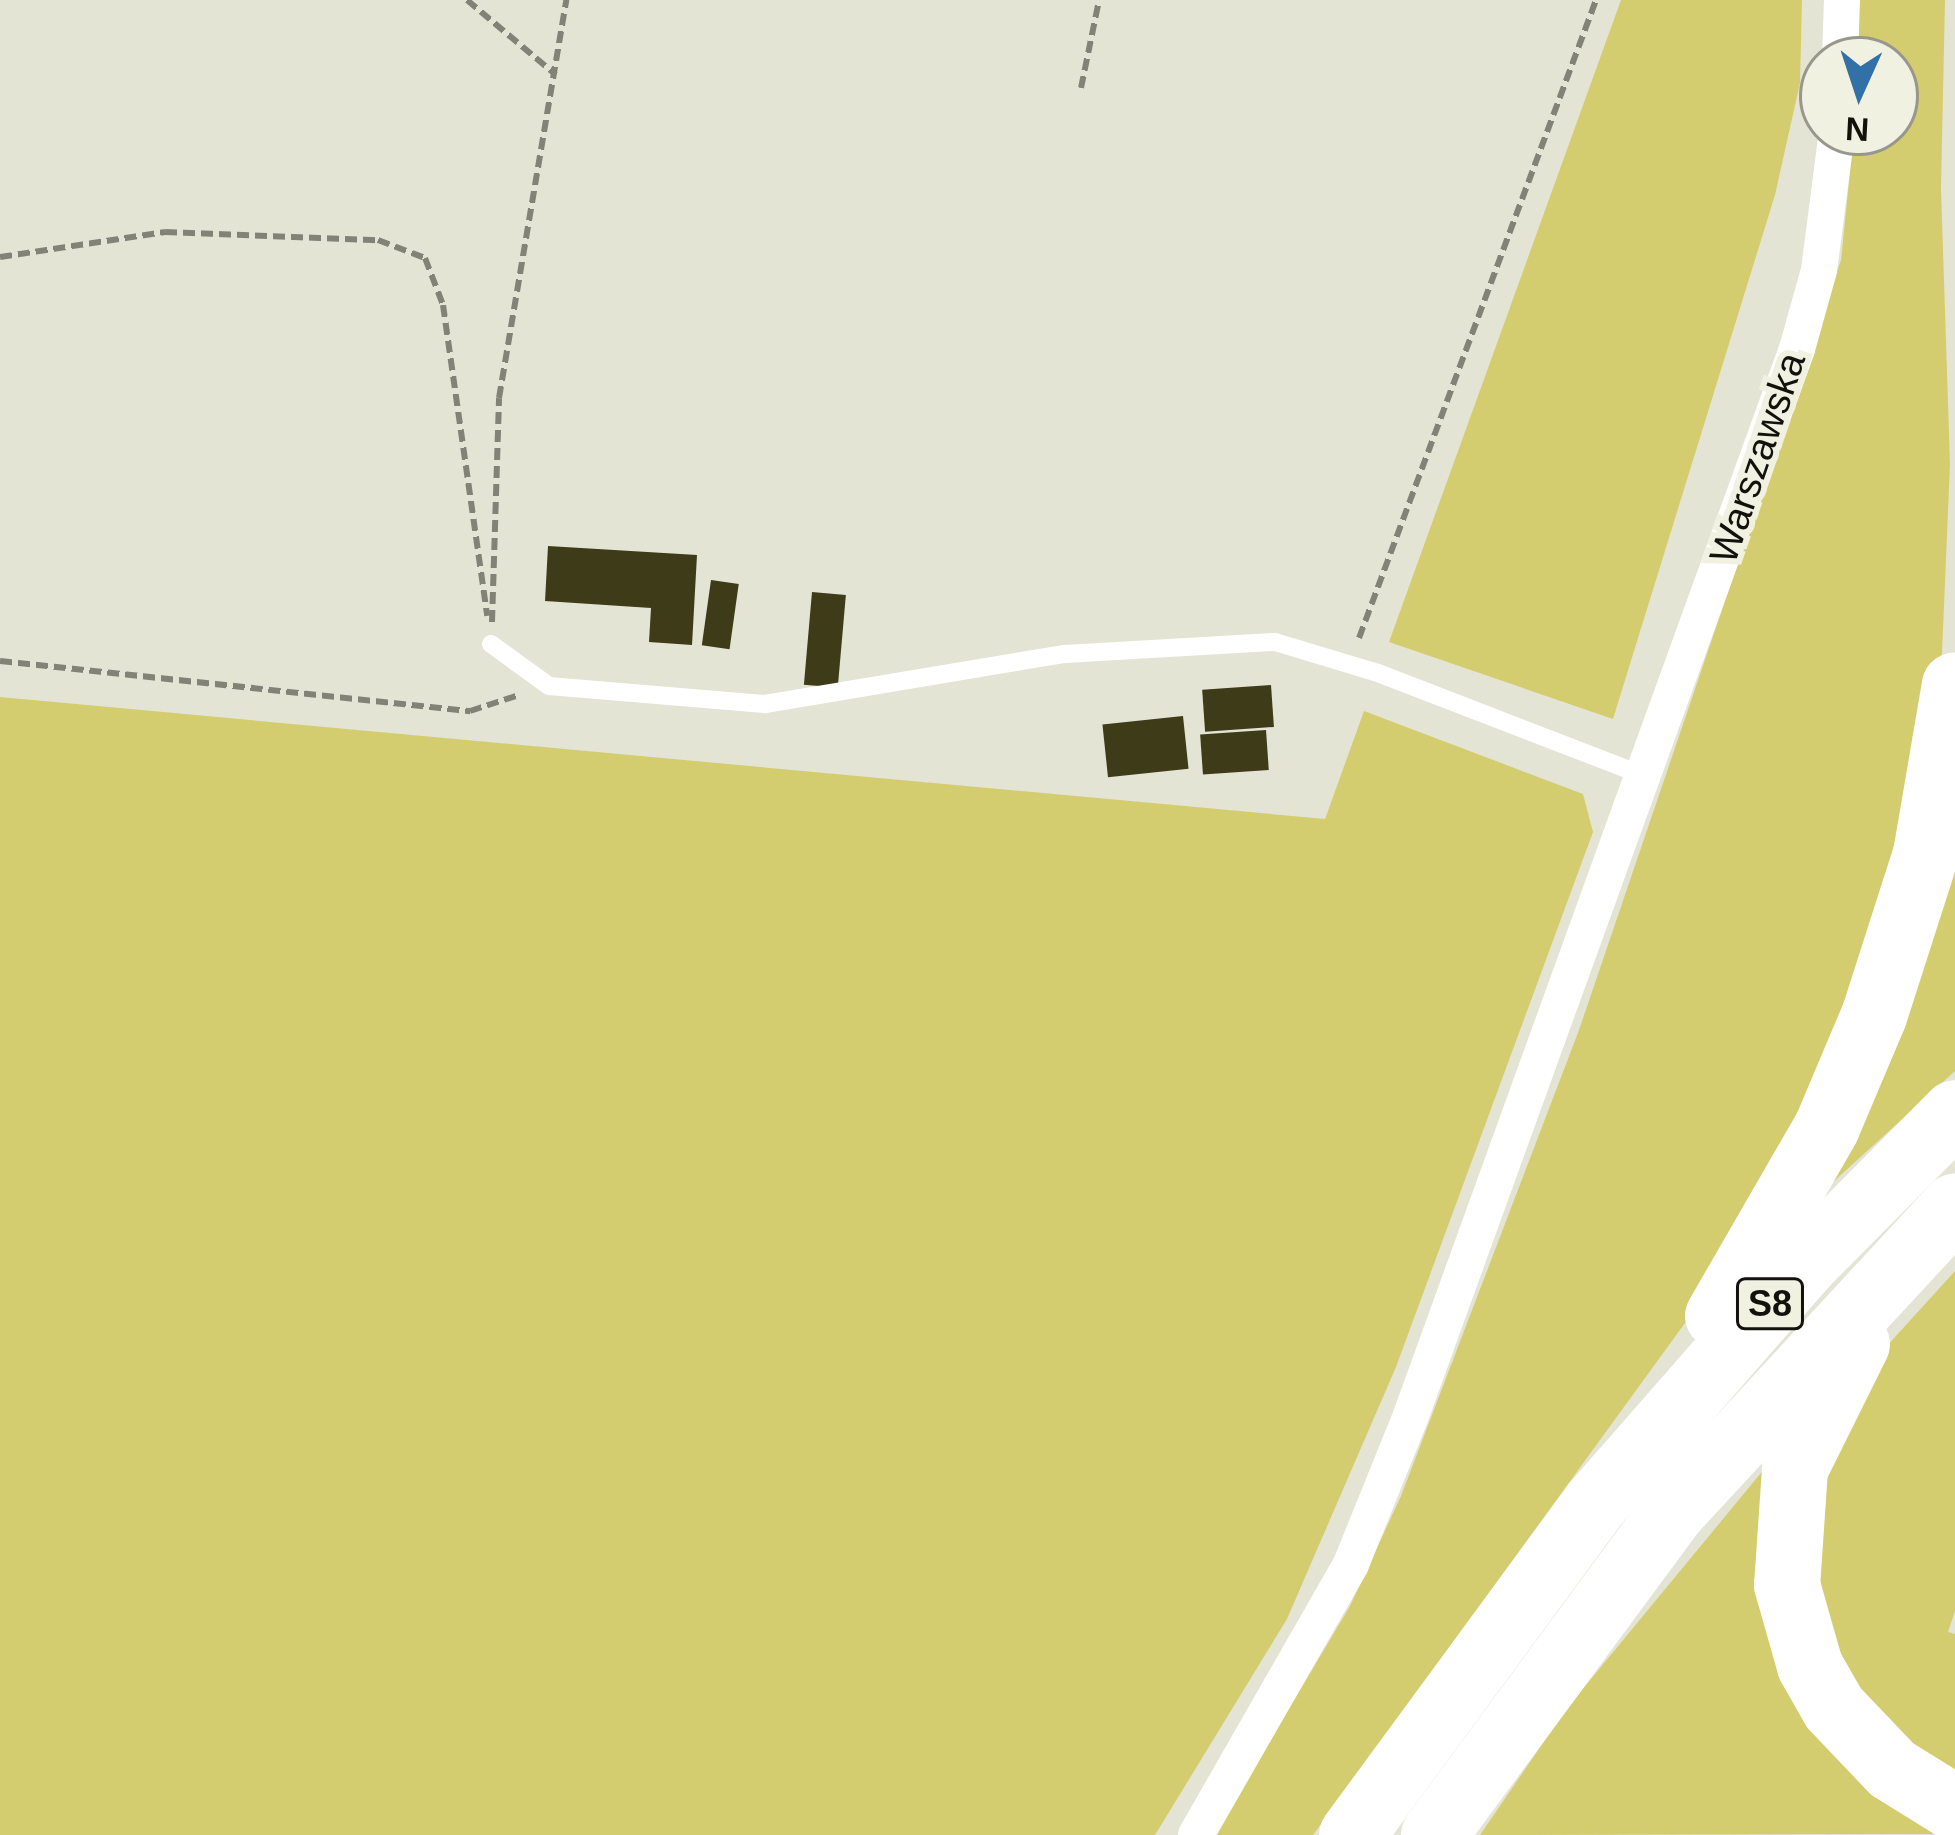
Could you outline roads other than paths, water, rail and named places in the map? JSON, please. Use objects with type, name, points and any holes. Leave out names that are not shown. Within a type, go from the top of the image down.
[{"type":"highway","points":[[1595,1504],[1766,1238],[1827,1127],[1874,1016],[1926,854],[1955,685]]},
{"type":"highway","name":"S8","points":[[1352,1835],[1595,1504],[1806,1263],[1955,1113]]},
{"type":"highway","points":[[1955,1209],[1828,1394],[1795,1469],[1785,1542],[1795,1625],[1834,1708],[1892,1769],[1955,1808]]},
{"type":"highway","name":"S8","points":[[1434,1835],[1673,1511],[1955,1209]]},
{"type":"street","points":[[1841,36],[1842,0]]},
{"type":"street","name":"Warszawska","points":[[1196,1835],[1351,1564],[1645,776],[1797,349],[1819,270],[1834,156]]},
{"type":"lane","points":[[491,644],[549,686],[765,704],[1065,654],[1275,642],[1349,664],[1645,776]]}]
